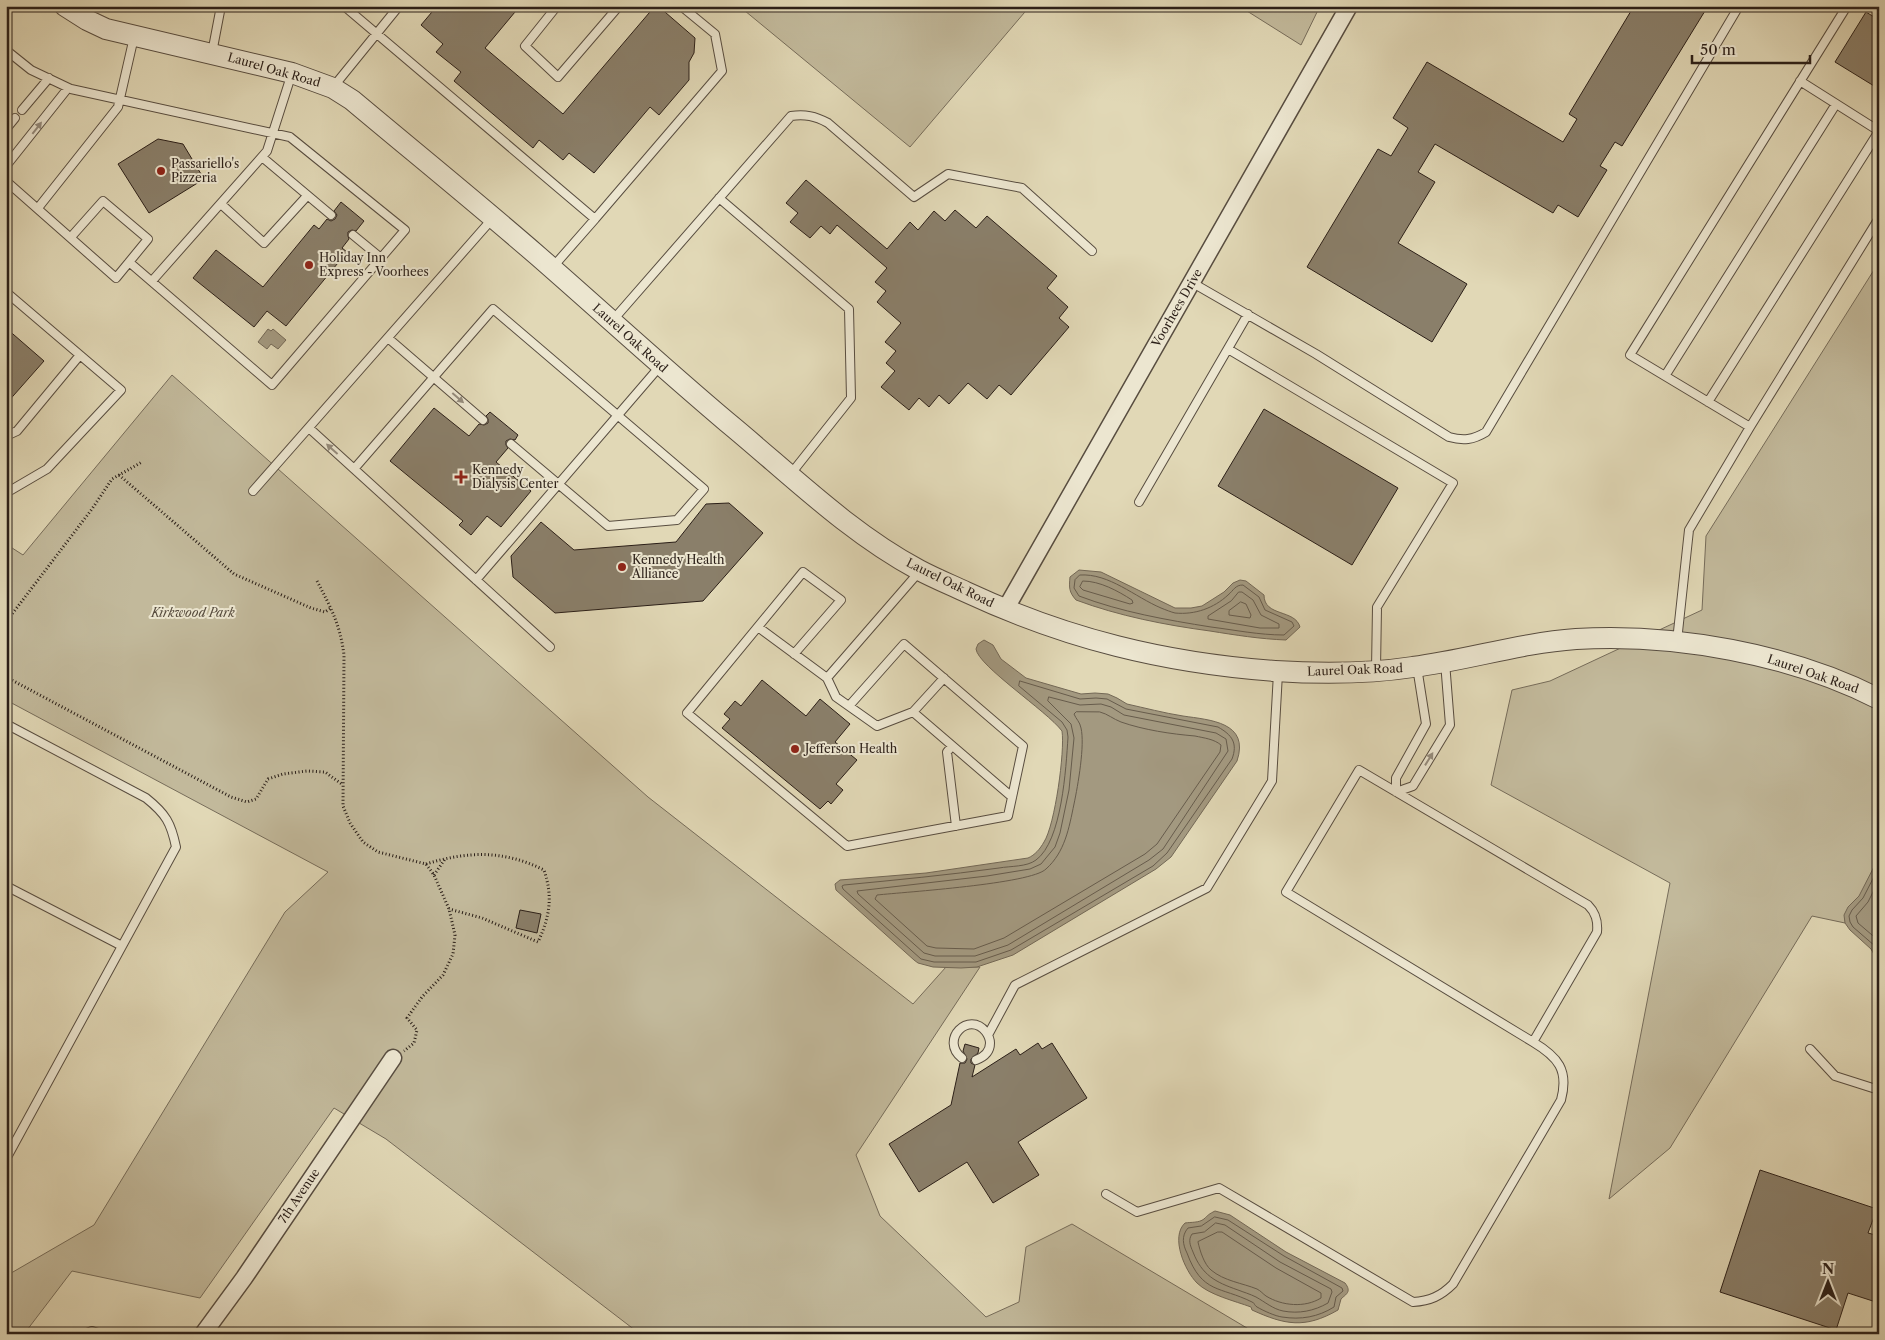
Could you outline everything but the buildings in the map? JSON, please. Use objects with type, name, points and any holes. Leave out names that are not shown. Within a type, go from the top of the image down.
[{"type":"street","name":"Laurel Oak Road","points":[[65,6],[106,29],[292,73],[333,88],[352,100],[552,268],[661,365],[853,528],[920,571],[1005,610],[1043,625],[1097,642],[1163,657],[1220,666],[1332,673],[1417,667],[1513,647],[1574,639],[1626,638],[1677,642],[1740,652],[1801,668],[1879,698]]},
{"type":"street","name":"Voorhees Drive","points":[[1005,610],[1350,6]]},
{"type":"street","name":"7th Avenue","points":[[203,1334],[244,1278],[393,1058]]},
{"type":"lane","points":[[212,53],[221,6]]},
{"type":"lane","points":[[344,6],[595,219]]},
{"type":"lane","points":[[333,88],[375,33],[399,6]]},
{"type":"lane","points":[[557,6],[524,46],[558,76],[618,6]]},
{"type":"lane","points":[[552,268],[722,70],[715,34],[682,6]]},
{"type":"lane","points":[[1192,282],[1316,354],[1449,437],[1468,440],[1478,437],[1486,432],[1739,6]]},
{"type":"lane","points":[[1750,427],[1630,355],[1847,6]]},
{"type":"lane","points":[[38,208],[118,107],[134,35]]},
{"type":"lane","points":[[6,50],[31,70],[68,88],[290,137],[404,230],[272,386],[130,262]]},
{"type":"lane","points":[[152,281],[267,152],[292,73]]},
{"type":"lane","points":[[22,110],[49,78]]},
{"type":"lane","points":[[1708,402],[1879,131],[1800,81]]},
{"type":"lane","points":[[6,166],[68,88]]},
{"type":"lane","points":[[1665,376],[1836,104]]},
{"type":"lane","points":[[611,321],[790,116],[804,114],[828,123],[914,197],[948,174],[1022,188],[1092,251]]},
{"type":"lane","points":[[6,129],[15,118]]},
{"type":"lane","points":[[262,157],[331,215]]},
{"type":"lane","points":[[6,181],[116,278],[148,239],[103,201],[71,237]]},
{"type":"lane","points":[[220,204],[264,243],[307,196]]},
{"type":"lane","points":[[719,198],[849,309],[851,398],[790,475]]},
{"type":"lane","points":[[254,491],[493,218]]},
{"type":"lane","points":[[1677,642],[1689,530],[1879,218]]},
{"type":"lane","points":[[353,234],[381,258]]},
{"type":"lane","points":[[6,292],[120,390],[48,469],[6,493]]},
{"type":"lane","points":[[354,469],[493,309],[704,489],[677,520],[608,526],[511,444]]},
{"type":"lane","points":[[1139,502],[1248,314]]},
{"type":"lane","points":[[388,338],[483,420]]},
{"type":"lane","points":[[1228,348],[1453,483],[1377,607],[1376,671]]},
{"type":"lane","points":[[6,436],[16,431],[80,355]]},
{"type":"lane","points":[[476,580],[661,365]]},
{"type":"lane","points":[[309,428],[550,647]]},
{"type":"lane","points":[[827,678],[920,571]]},
{"type":"lane","points":[[794,654],[841,600],[803,572],[687,713],[847,846],[1008,816],[1023,746],[904,644],[849,706]]},
{"type":"lane","points":[[758,627],[827,678],[836,697],[877,726],[913,712],[944,678]]},
{"type":"lane","points":[[1396,792],[1413,786],[1450,725],[1445,661]]},
{"type":"lane","points":[[1396,792],[1396,778],[1426,724],[1417,667]]},
{"type":"lane","points":[[988,1034],[1015,985],[1207,888],[1272,781],[1278,671]]},
{"type":"lane","points":[[913,712],[1012,797]]},
{"type":"lane","points":[[6,724],[146,798],[162,810],[172,828],[176,847],[6,1159]]},
{"type":"lane","points":[[952,746],[947,752],[956,826]]},
{"type":"lane","points":[[1106,1194],[1136,1212],[1219,1188],[1414,1302],[1436,1298],[1453,1284],[1561,1100],[1564,1087],[1563,1074],[1558,1062],[1549,1052],[1286,892],[1359,770],[1588,905],[1597,917],[1597,932],[1533,1042]]},
{"type":"lane","points":[[6,886],[122,946]]},
{"type":"lane","points":[[962,1058],[957,1054],[954,1047],[954,1038],[958,1030],[966,1025],[974,1024],[983,1028],[988,1034],[990,1043],[988,1052],[982,1058],[976,1060]]},
{"type":"lane","points":[[1810,1050],[1835,1076],[1879,1090]]},
{"type":"lane","points":[[84,1334],[92,1331],[101,1334]]},
{"type":"path","points":[[6,622],[92,509],[112,479],[142,462]]},
{"type":"path","points":[[118,475],[234,574],[311,608],[324,612],[331,608]]},
{"type":"path","points":[[317,581],[341,632],[344,655],[343,806],[362,842],[378,852],[426,864],[445,858],[471,855],[502,855],[527,862],[544,870],[549,887],[546,924],[538,942],[482,918],[449,909]]},
{"type":"path","points":[[6,677],[231,797],[247,802],[256,799],[268,779],[282,774],[307,771],[325,772],[343,785]]},
{"type":"path","points":[[434,875],[445,858]]},
{"type":"path","points":[[393,1058],[414,1043],[417,1030],[407,1018],[422,997],[443,974],[453,954],[455,935],[449,909],[434,875],[426,864]]},
{"type":"green space","points":[[739,6],[1030,6],[910,147]]},
{"type":"green space","points":[[1239,6],[1320,6],[1301,45]]},
{"type":"green space","points":[[1879,262],[1879,877],[1845,923],[1812,916],[1670,1148],[1609,1199],[1670,883],[1491,785],[1512,690],[1550,681],[1702,610],[1706,536]]},
{"type":"green space","name":"Kirkwood Park","points":[[172,375],[648,797],[913,1004],[946,967],[980,967],[856,1155],[880,1216],[986,1317],[1019,1302],[1026,1247],[1072,1224],[1257,1334],[640,1334],[386,1139],[334,1108],[200,1298],[72,1271],[24,1334],[6,1334],[6,1276],[94,1225],[285,912],[328,872],[6,700],[6,544],[23,555]]},
{"type":"water","points":[[268,329],[271,331],[273,329],[286,340],[278,349],[271,344],[267,349],[258,342]]},
{"type":"water","points":[[1079,570],[1101,572],[1175,608],[1202,606],[1224,592],[1233,583],[1240,580],[1246,581],[1264,595],[1265,602],[1269,607],[1297,621],[1300,627],[1286,640],[1193,629],[1125,615],[1076,600],[1070,590],[1070,577]]},
{"type":"water","points":[[984,640],[993,645],[1001,659],[1026,678],[1081,694],[1108,694],[1127,704],[1205,719],[1225,725],[1238,738],[1240,748],[1237,761],[1171,857],[1156,869],[1013,955],[977,967],[933,967],[914,960],[836,890],[835,884],[840,880],[926,873],[1028,858],[1042,845],[1052,820],[1058,788],[1063,741],[1062,731],[980,657],[976,649],[978,644]]},
{"type":"water","points":[[1879,857],[1879,963],[1871,949],[1850,930],[1845,923],[1844,915],[1848,907],[1859,896]]},
{"type":"water","points":[[1215,1211],[1230,1215],[1286,1252],[1345,1283],[1348,1291],[1341,1299],[1338,1310],[1315,1320],[1295,1323],[1285,1322],[1215,1294],[1197,1283],[1188,1271],[1181,1254],[1179,1237],[1181,1229],[1185,1223],[1200,1221]]},
{"type":"place","name":"Passariello's Pizzeria","points":[[161,171]]},
{"type":"place","name":"Holiday Inn Express - Voorhees","points":[[309,265]]},
{"type":"place","name":"Kennedy Dialysis Center","points":[[461,477]]},
{"type":"place","name":"Kennedy Health Alliance","points":[[622,567]]},
{"type":"place","name":"Jefferson Health","points":[[795,749]]}]
